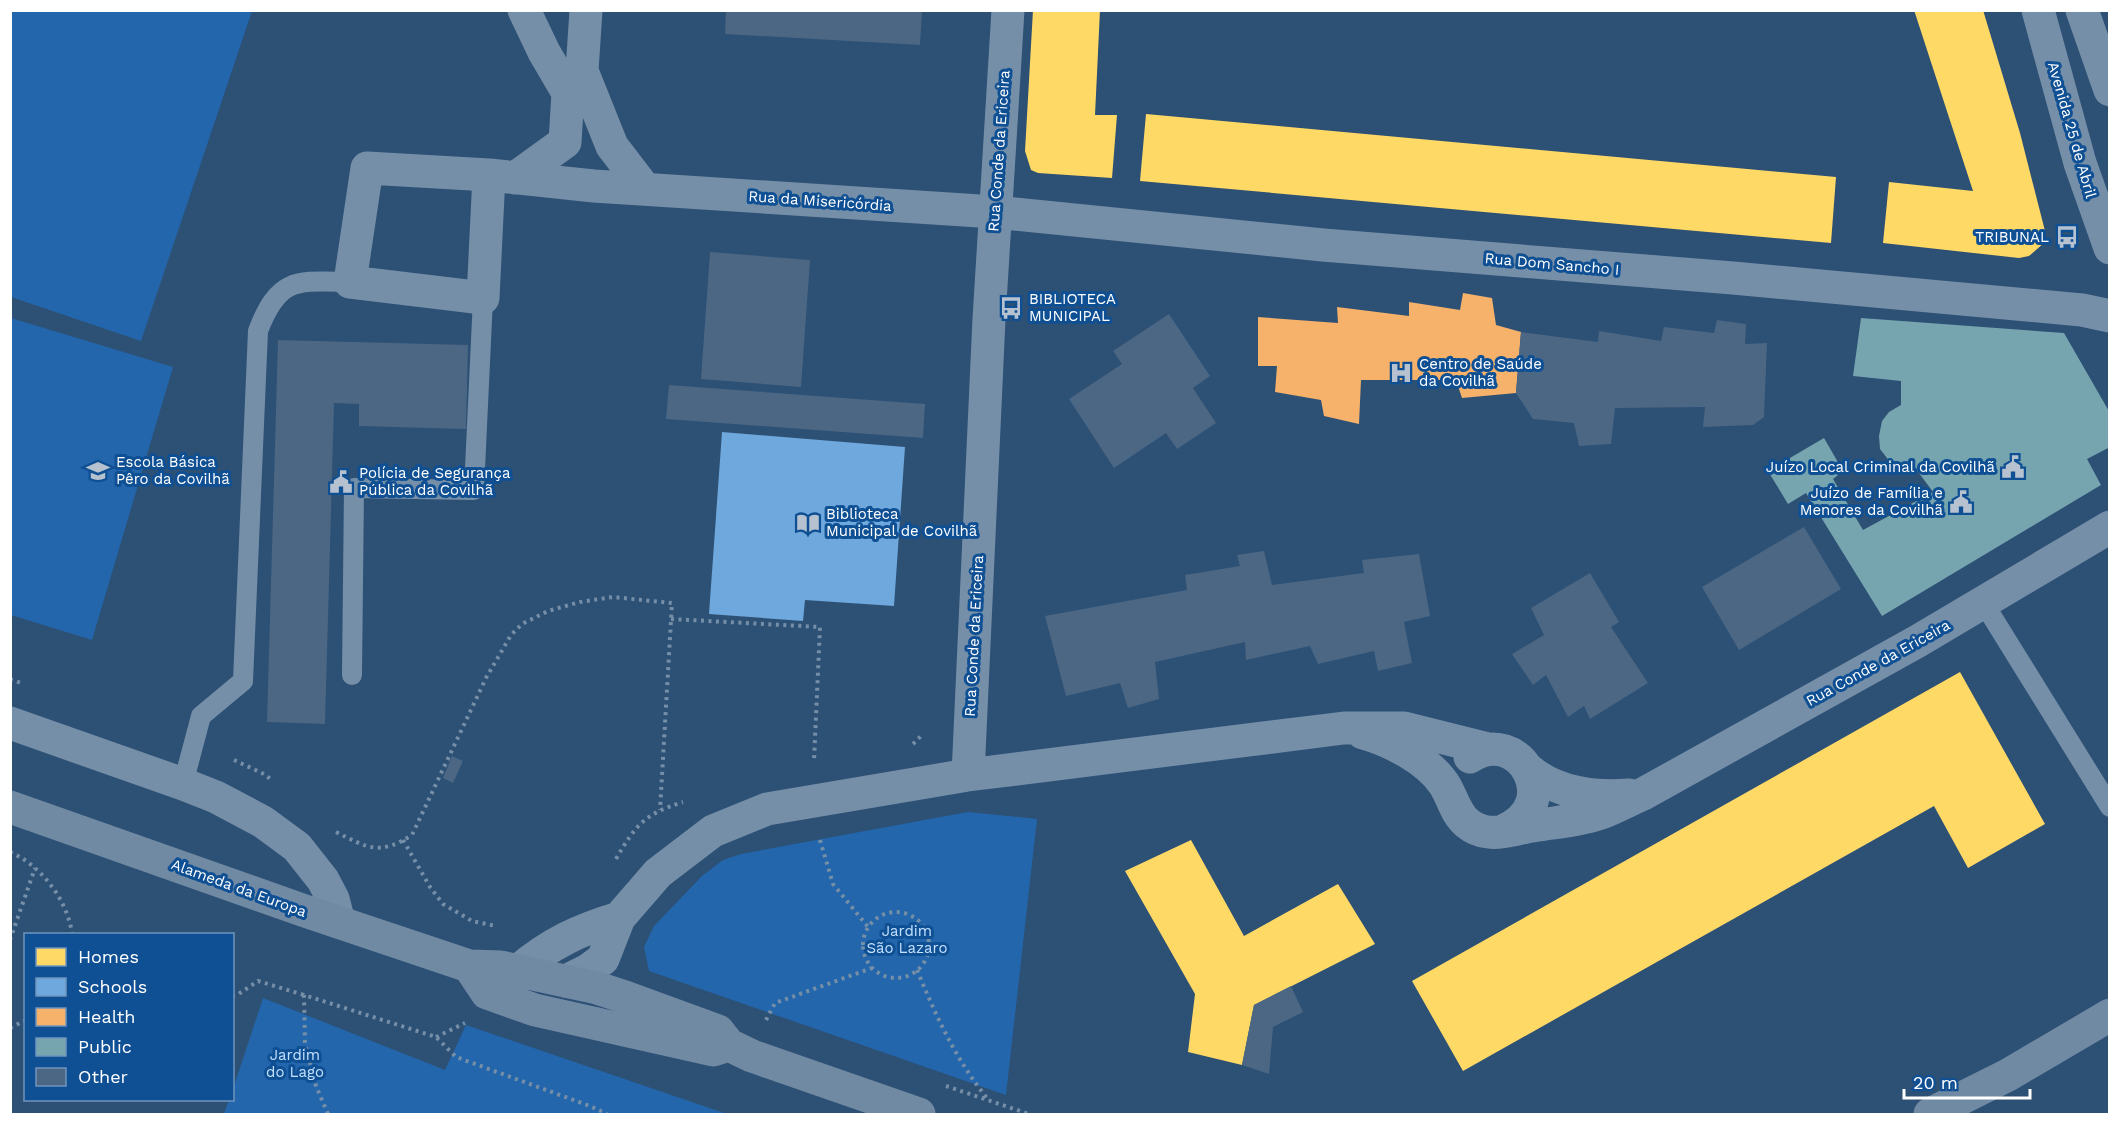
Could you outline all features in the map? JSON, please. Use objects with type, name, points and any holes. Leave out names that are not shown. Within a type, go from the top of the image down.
[{"type":"main road","name":"Alameda da Europa","points":[[10,807],[469,966],[501,967],[597,988],[625,997],[718,1031],[729,1045],[752,1056],[919,1114]]},
{"type":"main road","name":"Alameda da Europa","points":[[469,966],[487,993],[535,1010],[713,1050],[729,1045]]},
{"type":"main road","points":[[1930,1114],[2008,1075],[2109,1015]]},
{"type":"street","points":[[350,282],[483,298],[502,176],[565,142],[568,93],[544,52],[524,10]]},
{"type":"street","points":[[586,10],[582,71],[612,146],[645,189]]},
{"type":"street","name":"Rua Conde da Ericeira","points":[[1008,10],[995,212],[968,775],[1344,728],[1404,728],[1504,751],[1518,758],[1543,782],[1574,792],[1614,797],[1643,794]]},
{"type":"street","name":"Avenida 25 de Abril","points":[[2038,10],[2080,163],[2109,248]]},
{"type":"street","points":[[2082,10],[2109,90]]},
{"type":"street","name":"Rua da Misericórdia","points":[[350,282],[367,168],[502,176],[594,186],[995,212]]},
{"type":"street","name":"Rua Dom Sancho I","points":[[995,212],[1323,245],[1733,278],[2082,310],[2109,316]]},
{"type":"street","name":"Rua Conde da Ericeira","points":[[1344,728],[1378,737],[1419,760],[1442,781],[1452,798],[1456,811],[1476,829],[1490,832],[1570,822],[1600,813],[1643,794],[1918,641],[2109,527]]},
{"type":"street","points":[[10,723],[183,784],[216,797],[263,822],[297,847],[323,879],[333,899],[339,922]]},
{"type":"street","points":[[1452,798],[1452,785],[1460,766],[1475,753],[1488,749]]},
{"type":"street","points":[[1503,831],[1515,826],[1525,818],[1531,807],[1534,789],[1529,770]]},
{"type":"street","points":[[566,981],[603,959],[619,918],[658,873],[713,831],[767,809],[968,775]]},
{"type":"street","points":[[518,971],[537,955],[585,928],[619,918]]},
{"type":"street","points":[[619,918],[614,942],[614,968],[625,997]]},
{"type":"lane","points":[[183,784],[201,716],[243,681],[258,331],[267,306],[286,287],[308,281],[350,282]]},
{"type":"lane","points":[[352,675],[354,488],[474,490],[483,298]]},
{"type":"lane","points":[[1983,602],[2109,807]]},
{"type":"path","points":[[333,831],[364,846],[380,849],[394,846],[412,834],[486,678],[511,635],[522,624],[548,611],[580,602],[613,597],[672,603],[660,810],[632,831]]},
{"type":"path","points":[[671,619],[820,627],[813,765]]},
{"type":"path","points":[[10,679],[32,687]]},
{"type":"path","points":[[192,744],[244,764],[273,782]]},
{"type":"path","points":[[820,838],[833,884],[868,927]]},
{"type":"path","points":[[403,840],[430,887],[443,904],[472,921],[504,927]]},
{"type":"path","points":[[10,852],[24,858],[35,868],[61,901],[72,933]]},
{"type":"path","points":[[10,940],[35,868]]},
{"type":"path","points":[[895,911],[915,917],[923,925],[928,935],[930,945],[927,957],[913,974],[902,978],[880,975],[865,958],[863,937],[868,927],[875,918],[895,911]]},
{"type":"path","points":[[759,1021],[765,1022],[775,1003],[872,968]]},
{"type":"path","points":[[917,970],[952,1047],[988,1100]]},
{"type":"path","points":[[234,996],[258,981],[304,995],[436,1037],[456,1058],[607,1114]]},
{"type":"path","points":[[304,995],[305,1044],[316,1086],[328,1114]]},
{"type":"path","points":[[10,1028],[24,1021]]},
{"type":"path","points":[[944,1085],[1029,1114]]},
{"type":"green space","points":[[11,10],[252,11],[141,341],[11,297]]},
{"type":"green space","points":[[11,318],[173,367],[92,640],[11,615]]},
{"type":"green space","name":"Jardim São Lazaro","points":[[968,812],[1037,819],[1006,1095],[649,971],[644,947],[654,926],[702,876],[723,860],[741,854]]},
{"type":"green space","name":"Jardim do Lago","points":[[263,998],[445,1070],[466,1025],[727,1114],[224,1114],[229,1101],[234,1101],[234,1086]]},
{"type":"building: Homes","points":[[1033,10],[1100,10],[1095,115],[1117,115],[1112,178],[1038,173],[1031,170],[1025,151]]},
{"type":"building: Homes","points":[[1914,10],[1983,10],[2020,133],[2045,231],[2045,242],[2029,256],[2019,258],[1883,243],[1889,182],[1973,191]]},
{"type":"building: Homes","points":[[1146,114],[1836,177],[1831,243],[1140,181]]},
{"type":"building: Homes","points":[[1960,672],[2045,824],[1968,868],[1934,806],[1463,1071],[1412,981]]},
{"type":"building: Homes","points":[[1191,840],[1244,936],[1338,884],[1375,944],[1254,1005],[1242,1065],[1188,1052],[1195,994],[1125,871]]},
{"type":"building: Schools","name":"Biblioteca Municipal de Covilhã","points":[[722,432],[905,447],[894,606],[805,600],[803,621],[709,614]]},
{"type":"building: Health","points":[[1463,293],[1492,298],[1496,325],[1521,332],[1516,393],[1462,398],[1456,380],[1361,380],[1359,424],[1324,416],[1321,400],[1275,392],[1277,366],[1258,366],[1258,317],[1338,323],[1337,307],[1409,316],[1409,302],[1460,310]]},
{"type":"building: Public","points":[[1861,318],[2064,333],[2110,413],[2110,447],[2087,459],[2101,485],[1882,616],[1806,493],[1788,504],[1768,471],[1824,438],[1843,471],[1833,479],[1863,530],[1933,492],[1916,469],[1904,468],[1890,462],[1880,449],[1879,436],[1882,421],[1889,412],[1901,405],[1901,381],[1853,376]]},
{"type":"building: Other","points":[[726,10],[922,10],[920,45],[725,34]]},
{"type":"building: Other","points":[[710,252],[810,260],[801,387],[701,379]]},
{"type":"building: Other","points":[[1169,314],[1210,376],[1193,388],[1216,423],[1177,449],[1166,433],[1114,468],[1069,399],[1122,364],[1113,351]]},
{"type":"building: Other","points":[[1717,320],[1746,324],[1745,344],[1767,343],[1764,417],[1753,425],[1703,427],[1705,407],[1615,408],[1611,444],[1579,446],[1574,423],[1533,419],[1516,393],[1521,332],[1598,342],[1599,331],[1661,341],[1664,327],[1714,333]]},
{"type":"building: Other","points":[[278,340],[468,345],[466,429],[359,426],[359,404],[334,403],[325,724],[267,722]]},
{"type":"building: Other","points":[[669,385],[925,404],[923,438],[666,419]]},
{"type":"building: Other","points":[[1804,527],[1841,589],[1739,650],[1702,587]]},
{"type":"building: Other","points":[[1264,551],[1272,585],[1364,573],[1362,560],[1419,554],[1430,616],[1404,622],[1412,663],[1378,671],[1374,651],[1318,664],[1310,646],[1246,660],[1245,642],[1155,662],[1159,699],[1128,708],[1120,683],[1066,696],[1045,616],[1187,590],[1185,575],[1240,566],[1237,555]]},
{"type":"building: Other","points":[[1590,573],[1619,622],[1611,627],[1648,683],[1590,719],[1584,706],[1568,717],[1546,675],[1533,685],[1512,654],[1544,635],[1531,608]]},
{"type":"building: Other","points":[[452,756],[463,761],[453,783],[443,778]]},
{"type":"building: Other","points":[[1291,986],[1303,1012],[1273,1027],[1269,1074],[1242,1065],[1254,1005]]},
{"type":"place","name":"TRIBUNAL","points":[[2067,237]]},
{"type":"place","name":"BIBLIOTECA MUNICIPAL","points":[[1011,308]]},
{"type":"place","name":"Centro de Saúde da Covilhã","points":[[1401,373]]},
{"type":"place","name":"Juízo Local Criminal da Covilhã","points":[[2013,467]]},
{"type":"place","name":"Escola Básica Pêro da Covilhã","points":[[98,471]]},
{"type":"place","name":"Polícia de Segurança Pública da Covilhã","points":[[341,482]]},
{"type":"place","name":"Juízo de Família e Menores da Covilhã","points":[[1961,502]]},
{"type":"place","name":"Biblioteca Municipal de Covilhã","points":[[808,523]]}]
